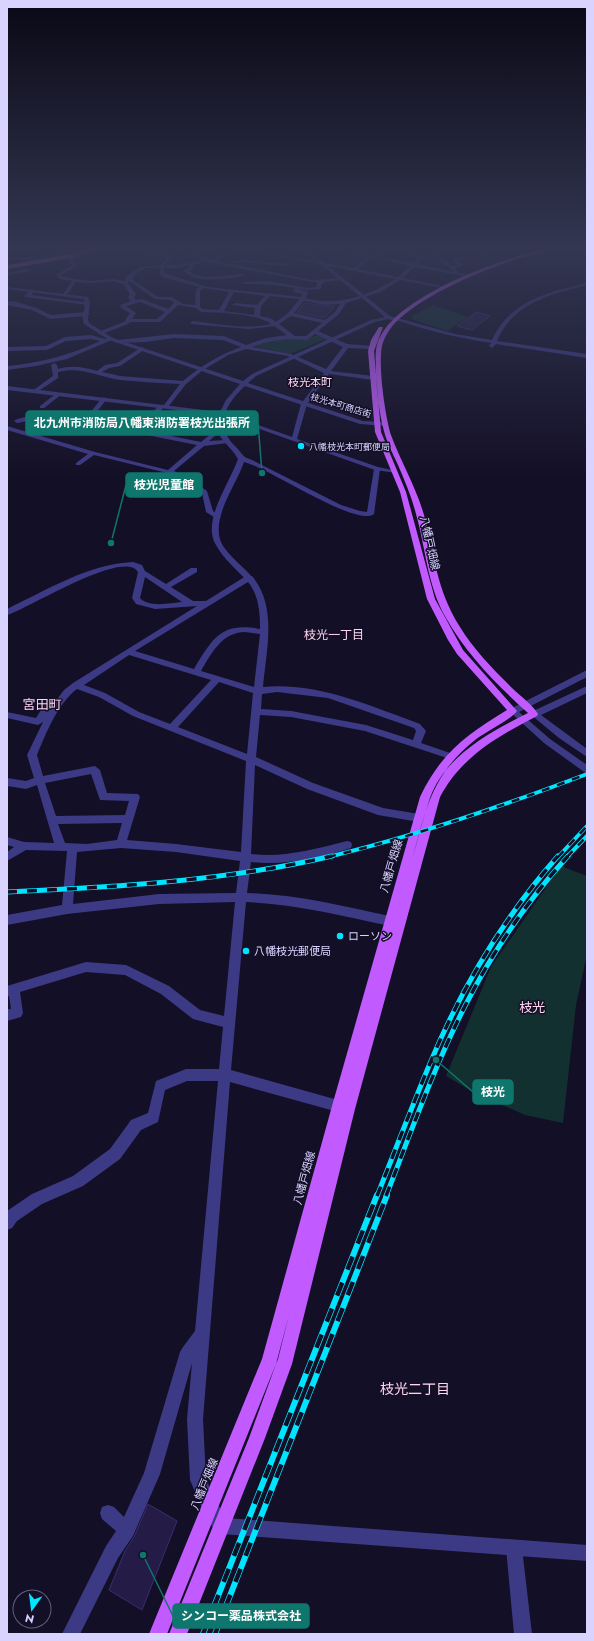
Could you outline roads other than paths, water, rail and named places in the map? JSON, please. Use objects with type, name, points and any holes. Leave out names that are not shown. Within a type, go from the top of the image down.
[{"type":"main road","name":"八幡戸畑線","points":[[387,325],[378,332],[371,347],[378,432],[408,508],[424,580],[435,609],[460,652],[481,677],[523,712]]},
{"type":"main road","name":"八幡戸畑線","points":[[390,325],[384,334],[379,348],[380,380],[385,424],[415,499],[432,574],[444,607],[456,628],[523,712]]},
{"type":"main road","name":"八幡戸畑線","points":[[158,1634],[270,1359],[418,818],[430,785],[435,775],[450,756],[470,738],[523,712]]},
{"type":"main road","points":[[178,1634],[257,1438],[284,1364],[349,1109],[435,797],[443,780],[461,759],[498,733],[523,712]]},
{"type":"street","name":"枝光本町商店街","points":[[88,325],[118,342],[362,423],[385,424]]},
{"type":"street","points":[[100,332],[121,325]]},
{"type":"street","points":[[185,336],[191,325]]},
{"type":"street","points":[[227,325],[257,327],[272,325]]},
{"type":"street","points":[[276,325],[293,337]]},
{"type":"street","points":[[152,433],[155,430],[146,423],[164,406],[184,383],[201,369],[226,354],[244,346],[266,340],[293,337],[307,338],[323,325]]},
{"type":"street","points":[[366,325],[293,356],[242,383],[227,404],[222,414],[221,432],[226,442],[239,454],[241,459],[217,517],[215,529],[217,541],[256,585],[264,618],[264,632],[251,759],[246,858],[229,1022],[226,1075],[195,1419],[198,1480],[210,1507],[221,1526],[587,1553]]},
{"type":"street","points":[[407,325],[437,337],[587,356]]},
{"type":"street","points":[[492,344],[501,325]]},
{"type":"street","points":[[224,338],[234,326]]},
{"type":"street","points":[[315,332],[346,346],[371,347]]},
{"type":"street","points":[[118,342],[185,336],[224,338],[244,346],[293,356],[327,372],[373,378]]},
{"type":"street","points":[[7,349],[47,348],[65,338],[91,337],[104,341]]},
{"type":"street","points":[[8,370],[52,360],[82,351],[111,339]]},
{"type":"street","points":[[492,344],[587,360]]},
{"type":"street","points":[[294,439],[304,404],[346,346]]},
{"type":"street","points":[[97,373],[107,366],[118,365],[142,349]]},
{"type":"street","points":[[35,391],[56,377],[56,371],[52,360]]},
{"type":"street","points":[[56,371],[68,368],[79,368],[97,373],[140,380],[184,383]]},
{"type":"street","points":[[7,388],[222,414],[377,470],[395,472]]},
{"type":"street","points":[[42,407],[59,394]]},
{"type":"street","points":[[86,421],[104,399]]},
{"type":"street","points":[[7,428],[22,417]]},
{"type":"street","points":[[17,421],[33,418],[58,417],[152,433],[202,444],[226,442]]},
{"type":"street","points":[[7,428],[93,453],[169,472],[193,482],[205,492],[210,512],[217,517]]},
{"type":"street","points":[[169,472],[214,434],[221,432]]},
{"type":"street","points":[[78,464],[93,453]]},
{"type":"street","points":[[241,459],[250,461],[339,506],[359,513],[370,514],[377,470]]},
{"type":"street","points":[[7,612],[88,573],[115,565],[133,564],[139,567],[142,572],[191,604]]},
{"type":"street","points":[[166,587],[194,570]]},
{"type":"street","points":[[142,572],[136,598],[139,602],[155,606],[210,603]]},
{"type":"street","points":[[61,848],[54,820],[32,755],[46,724],[61,700],[76,684],[249,578]]},
{"type":"street","points":[[196,672],[218,639],[230,631],[241,630],[264,632]]},
{"type":"street","points":[[129,652],[258,691],[277,689],[329,694],[417,726],[421,731],[416,745]]},
{"type":"street","points":[[523,712],[587,673]]},
{"type":"street","points":[[172,728],[217,679]]},
{"type":"street","points":[[76,684],[102,695],[136,714],[251,759],[310,786],[382,812],[418,818]]},
{"type":"street","points":[[523,712],[587,689]]},
{"type":"street","points":[[7,715],[38,722],[46,709],[61,700]]},
{"type":"street","points":[[257,712],[291,714],[366,728],[450,756]]},
{"type":"street","name":"八幡戸畑線","points":[[523,712],[562,736],[587,754]]},
{"type":"street","name":"八幡戸畑線","points":[[523,712],[547,741],[587,770]]},
{"type":"street","points":[[7,782],[26,785],[40,780],[95,770],[102,797],[135,797],[121,844]]},
{"type":"street","points":[[54,820],[129,819]]},
{"type":"street","points":[[7,841],[24,846],[61,848],[121,844],[176,848],[269,860],[320,852],[347,845]]},
{"type":"street","points":[[7,857],[24,846]]},
{"type":"street","points":[[66,909],[72,848]]},
{"type":"street","points":[[7,920],[66,909],[159,898],[241,897],[268,898],[328,908],[390,921]]},
{"type":"street","points":[[7,1015],[17,1012],[11,989],[86,967],[126,970],[165,990],[197,1015],[229,1022]]},
{"type":"street","points":[[7,1223],[12,1216],[37,1199],[78,1181],[115,1154],[136,1125],[153,1117],[160,1085],[169,1083],[186,1075],[226,1075],[338,1106]]},
{"type":"street","points":[[71,1634],[112,1552],[127,1530],[152,1474],[188,1352],[203,1334]]},
{"type":"street","points":[[108,1513],[127,1530]]},
{"type":"street","points":[[514,1548],[523,1634]]},
{"type":"railway","points":[[328,857],[394,840],[459,820],[587,774]]},
{"type":"railway","points":[[558,857],[587,826]]},
{"type":"railway","points":[[567,857],[587,836]]},
{"type":"railway","points":[[7,892],[171,882],[292,865],[332,856]]},
{"type":"railway","points":[[377,1196],[431,1061],[456,1006],[486,953],[520,903],[558,856]]},
{"type":"railway","points":[[386,1196],[433,1076],[465,1006],[487,966],[512,927],[553,873],[568,856]]},
{"type":"railway","points":[[203,1634],[377,1195]]},
{"type":"railway","points":[[215,1634],[387,1195]]},
{"type":"place","name":"八幡枝光本町郵便局","points":[[301,446]]},
{"type":"place","name":"北九州市消防局八幡東消防署枝光出張所","points":[[262,473]]},
{"type":"place","name":"枝光児童館","points":[[111,543]]},
{"type":"place","name":"ローソン","points":[[340,936]]},
{"type":"place","name":"八幡枝光郵便局","points":[[246,951]]},
{"type":"place","name":"枝光","points":[[436,1060]]},
{"type":"place","name":"シンコー薬品株式会社","points":[[143,1555]]},
{"type":"district","name":"枝光本町","points":[[310,382]]},
{"type":"district","name":"枝光一丁目","points":[[334,635]]},
{"type":"district","name":"宮田町","points":[[42,704]]},
{"type":"district","name":"枝光","points":[[532,1007]]},
{"type":"district","name":"枝光二丁目","points":[[415,1389]]}]
